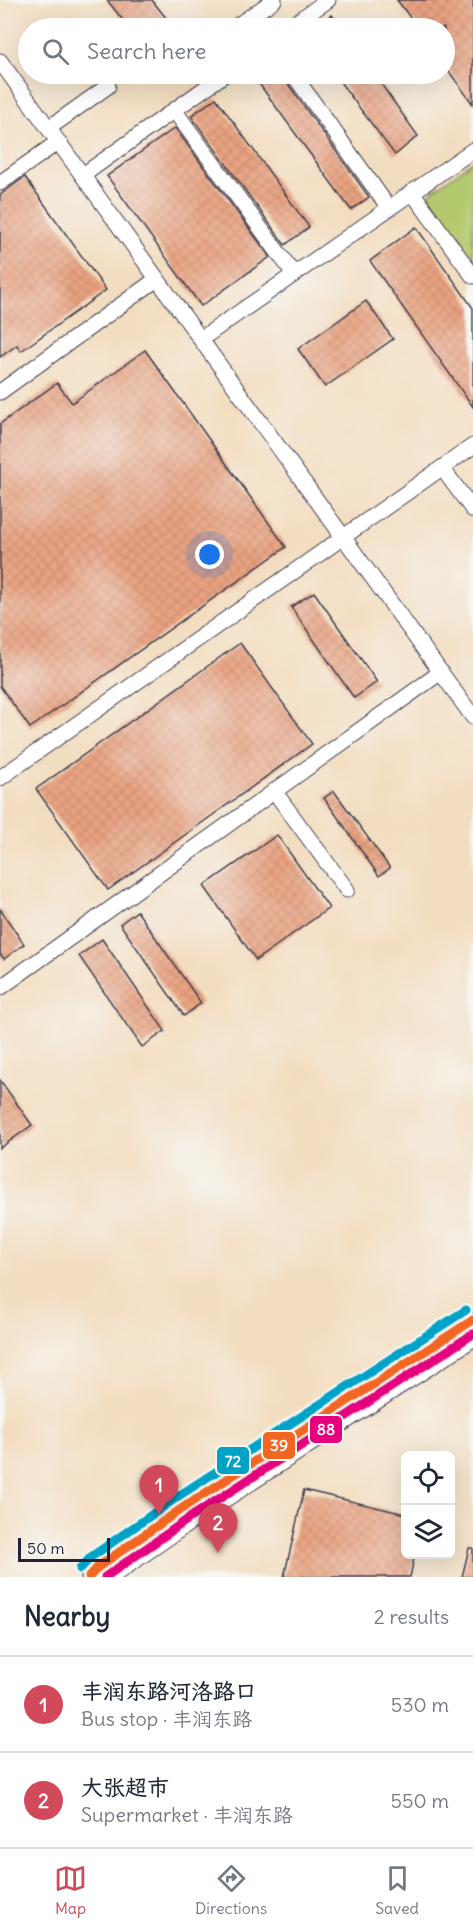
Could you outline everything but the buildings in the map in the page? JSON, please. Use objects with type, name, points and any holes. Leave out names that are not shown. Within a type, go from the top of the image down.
[{"type":"street","points":[[259,18],[274,0]]},
{"type":"street","points":[[302,18],[328,0]]},
{"type":"street","points":[[0,61],[473,717]]},
{"type":"street","points":[[82,175],[211,84]]},
{"type":"street","points":[[300,84],[388,208]]},
{"type":"street","points":[[49,128],[108,86]]},
{"type":"street","points":[[174,110],[294,274]]},
{"type":"street","points":[[0,183],[58,142]]},
{"type":"street","points":[[201,339],[473,150]]},
{"type":"street","points":[[412,192],[473,276]]},
{"type":"street","points":[[0,392],[157,279]]},
{"type":"street","points":[[0,778],[473,446]]},
{"type":"street","points":[[442,468],[473,510]]},
{"type":"street","points":[[0,988],[441,672]]},
{"type":"street","points":[[274,791],[347,890]]},
{"type":"street","points":[[89,1577],[99,1567],[187,1505],[473,1320]]},
{"type":"street","points":[[111,1577],[473,1339]]},
{"type":"green space","points":[[473,161],[473,266],[427,197],[433,190]]},
{"type":"transit line","name":"72","points":[[80,1569],[91,1557],[180,1495],[466,1310]]},
{"type":"transit line","name":"39","points":[[89,1577],[98,1567],[187,1505],[473,1320]]},
{"type":"transit line","name":"88","points":[[105,1577],[194,1515],[473,1334]]},
{"type":"place","name":"丰润东路河洛路口","points":[[159,1515]]},
{"type":"place","name":"大张超市","points":[[218,1553]]}]
